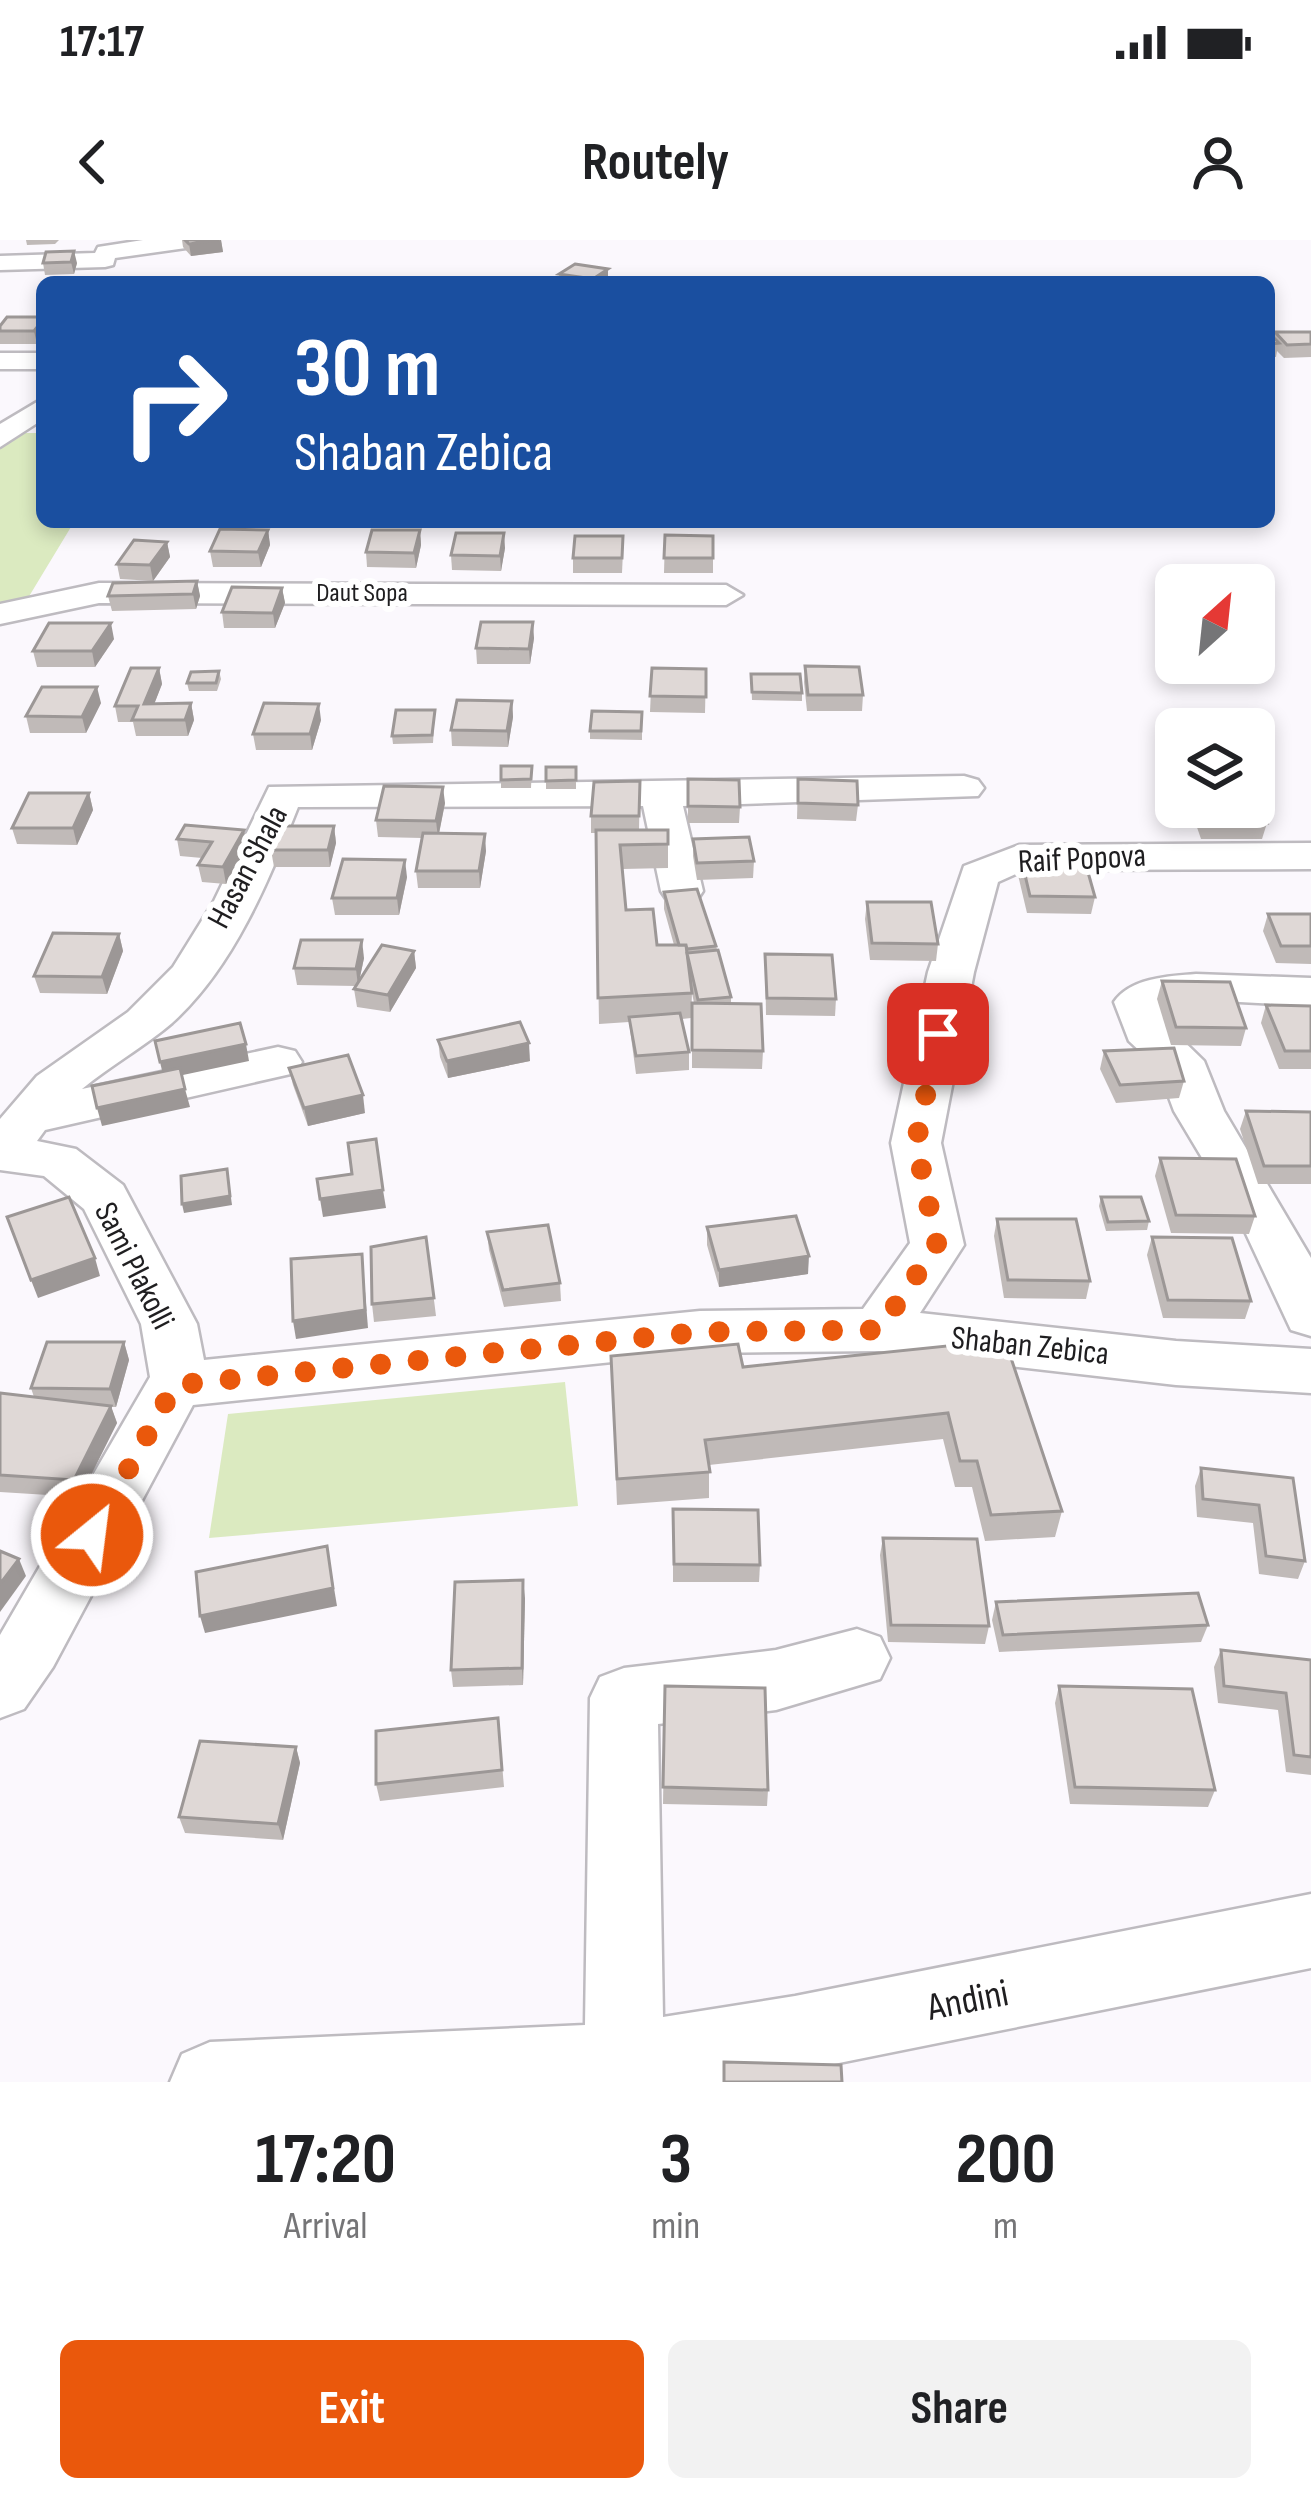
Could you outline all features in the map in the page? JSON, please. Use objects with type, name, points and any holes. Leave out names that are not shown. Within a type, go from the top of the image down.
[{"type":"street","points":[[0,262],[107,258],[193,240]]},
{"type":"street","points":[[0,362],[36,361]]},
{"type":"street","points":[[0,438],[36,411]]},
{"type":"street","name":"Daut Sopa","points":[[0,614],[99,593],[726,595]]},
{"type":"street","name":"Hasan Shala","points":[[11,1139],[48,1092],[75,1068],[130,1033],[174,996],[246,883],[283,795],[762,794],[964,788]]},
{"type":"street","points":[[660,791],[682,891]]},
{"type":"street","name":"Raif Popova","points":[[879,1330],[937,1245],[916,1143],[951,973],[979,875],[1019,858],[1311,856]]},
{"type":"street","points":[[1311,992],[1179,989],[1150,993],[1137,1002],[1146,1031],[1180,1061],[1198,1111],[1233,1126],[1267,1222],[1311,1315]]},
{"type":"street","points":[[11,1139],[278,1062]]},
{"type":"street","name":"Sami Plakolli","points":[[11,1139],[58,1161],[105,1198],[169,1324],[179,1378],[175,1385]]},
{"type":"street","name":"Shaban Zebica","points":[[175,1385],[700,1332],[879,1330],[1176,1363],[1311,1370]]},
{"type":"street","points":[[0,1688],[29,1647],[175,1385]]},
{"type":"street","points":[[624,2062],[624,1698],[776,1680],[857,1658]]},
{"type":"street","name":"Andini","points":[[210,2082],[624,2062],[795,2036],[1311,1931]]},
{"type":"green space","points":[[25,433],[36,433],[36,528],[70,528],[25,603],[0,608],[0,449]]},
{"type":"green space","points":[[565,1382],[578,1506],[209,1538],[228,1414]]},
{"type":"building","points":[[74,251],[71,262],[43,263],[46,252]]},
{"type":"building","points":[[575,264],[608,269],[598,276],[559,274]]},
{"type":"building","points":[[7,317],[36,317],[34,331],[0,331]]},
{"type":"building","points":[[1275,332],[1311,332],[1311,344],[1287,345]]},
{"type":"building","points":[[220,529],[268,530],[258,552],[210,551]]},
{"type":"building","points":[[372,530],[420,530],[414,553],[366,552]]},
{"type":"building","points":[[456,533],[504,533],[500,556],[451,555]]},
{"type":"building","points":[[665,535],[713,536],[713,558],[664,558]]},
{"type":"building","points":[[575,536],[623,536],[622,558],[573,558]]},
{"type":"building","points":[[134,540],[167,542],[150,565],[117,564]]},
{"type":"building","points":[[197,581],[193,594],[108,596],[113,583]]},
{"type":"building","points":[[232,587],[282,588],[273,613],[222,612]]},
{"type":"building","points":[[481,622],[533,622],[529,649],[476,648]]},
{"type":"building","points":[[49,623],[111,623],[92,651],[33,651]]},
{"type":"building","points":[[805,666],[859,667],[863,695],[808,695]]},
{"type":"building","points":[[131,668],[159,668],[144,704],[191,703],[185,720],[132,720],[138,706],[115,706]]},
{"type":"building","points":[[652,668],[706,669],[706,697],[650,696]]},
{"type":"building","points":[[219,671],[216,683],[187,683],[191,672]]},
{"type":"building","points":[[751,674],[800,674],[802,693],[752,692]]},
{"type":"building","points":[[42,687],[97,687],[82,717],[26,716]]},
{"type":"building","points":[[457,700],[512,701],[507,731],[451,730]]},
{"type":"building","points":[[264,703],[319,704],[310,734],[253,734]]},
{"type":"building","points":[[396,710],[435,710],[432,735],[392,736]]},
{"type":"building","points":[[592,711],[642,712],[641,731],[590,731]]},
{"type":"building","points":[[501,766],[532,766],[531,779],[501,780]]},
{"type":"building","points":[[546,767],[576,767],[576,780],[546,781]]},
{"type":"building","points":[[688,779],[739,780],[740,807],[688,806]]},
{"type":"building","points":[[798,779],[857,781],[858,805],[798,803]]},
{"type":"building","points":[[640,781],[639,816],[591,816],[594,782]]},
{"type":"building","points":[[384,786],[443,787],[436,821],[376,820]]},
{"type":"building","points":[[29,793],[89,793],[73,828],[12,828]]},
{"type":"building","points":[[185,825],[244,830],[223,867],[198,865],[212,842],[177,839]]},
{"type":"building","points":[[278,826],[334,826],[328,850],[271,850]]},
{"type":"building","points":[[596,830],[668,830],[668,844],[620,845],[626,910],[653,909],[657,945],[686,945],[692,993],[598,998]]},
{"type":"building","points":[[423,833],[485,834],[479,871],[416,871]]},
{"type":"building","points":[[749,837],[754,861],[697,863],[693,839]]},
{"type":"building","points":[[1021,858],[1084,858],[1095,897],[1030,896]]},
{"type":"building","points":[[343,859],[405,860],[397,898],[332,898]]},
{"type":"building","points":[[697,889],[716,946],[687,949],[679,945],[664,892]]},
{"type":"building","points":[[867,902],[931,902],[938,944],[872,943]]},
{"type":"building","points":[[1268,914],[1311,914],[1311,946],[1281,946]]},
{"type":"building","points":[[53,933],[119,934],[102,977],[34,976]]},
{"type":"building","points":[[301,940],[362,940],[356,969],[294,968]]},
{"type":"building","points":[[382,945],[414,951],[388,995],[354,989]]},
{"type":"building","points":[[718,950],[731,997],[698,1000],[687,953]]},
{"type":"building","points":[[765,954],[832,955],[836,999],[767,998]]},
{"type":"building","points":[[1162,981],[1230,982],[1246,1028],[1176,1027]]},
{"type":"building","points":[[692,1003],[761,1004],[763,1051],[692,1050]]},
{"type":"building","points":[[1266,1005],[1311,1006],[1311,1051],[1285,1051]]},
{"type":"building","points":[[680,1013],[689,1052],[636,1056],[629,1017]]},
{"type":"building","points":[[520,1022],[529,1043],[447,1061],[438,1040]]},
{"type":"building","points":[[240,1023],[246,1044],[160,1062],[155,1041]]},
{"type":"building","points":[[1174,1048],[1184,1081],[1120,1085],[1104,1051]]},
{"type":"building","points":[[348,1055],[363,1095],[304,1108],[289,1068]]},
{"type":"building","points":[[180,1068],[185,1089],[97,1108],[92,1086]]},
{"type":"building","points":[[1246,1111],[1311,1112],[1311,1166],[1264,1166]]},
{"type":"building","points":[[376,1139],[383,1190],[320,1199],[317,1179],[352,1174],[348,1143]]},
{"type":"building","points":[[1160,1158],[1236,1159],[1255,1216],[1176,1215]]},
{"type":"building","points":[[227,1169],[230,1196],[182,1204],[181,1176]]},
{"type":"building","points":[[69,1197],[95,1258],[31,1280],[7,1217]]},
{"type":"building","points":[[1101,1197],[1141,1197],[1149,1221],[1108,1222]]},
{"type":"building","points":[[796,1216],[809,1256],[719,1270],[707,1227]]},
{"type":"building","points":[[997,1219],[1076,1219],[1090,1281],[1008,1280]]},
{"type":"building","points":[[548,1225],[560,1283],[503,1290],[487,1232]]},
{"type":"building","points":[[426,1237],[434,1298],[372,1304],[371,1247]]},
{"type":"building","points":[[1152,1237],[1232,1238],[1251,1301],[1168,1300]]},
{"type":"building","points":[[362,1254],[365,1310],[293,1321],[291,1259]]},
{"type":"building","points":[[1005,1340],[1062,1511],[991,1515],[977,1461],[960,1461],[948,1413],[705,1440],[710,1472],[617,1479],[611,1356],[738,1344],[743,1367]]},
{"type":"building","points":[[47,1342],[124,1342],[110,1389],[31,1388]]},
{"type":"building","points":[[0,1393],[111,1406],[74,1480],[0,1475]]},
{"type":"building","points":[[1201,1468],[1293,1478],[1305,1561],[1266,1556],[1259,1505],[1203,1499]]},
{"type":"building","points":[[673,1509],[758,1510],[760,1565],[674,1564]]},
{"type":"building","points":[[883,1538],[977,1539],[989,1626],[891,1625]]},
{"type":"building","points":[[327,1546],[333,1588],[200,1616],[196,1572]]},
{"type":"building","points":[[0,1551],[19,1559],[0,1584]]},
{"type":"building","points":[[523,1580],[522,1668],[451,1670],[455,1582]]},
{"type":"building","points":[[1198,1593],[1208,1625],[1003,1635],[996,1602]]},
{"type":"building","points":[[1221,1650],[1311,1660],[1311,1757],[1294,1755],[1286,1693],[1224,1686]]},
{"type":"building","points":[[665,1686],[765,1688],[768,1790],[663,1787]]},
{"type":"building","points":[[1059,1686],[1192,1689],[1215,1790],[1075,1787]]},
{"type":"building","points":[[498,1718],[502,1770],[376,1784],[376,1731]]},
{"type":"building","points":[[200,1741],[296,1747],[278,1824],[179,1817]]},
{"type":"building","points":[[724,2062],[841,2065],[842,2082],[724,2082]]},
{"type":"route","points":[[92,1535],[175,1385],[700,1332],[879,1330],[937,1245],[916,1143],[938,1034]]}]
